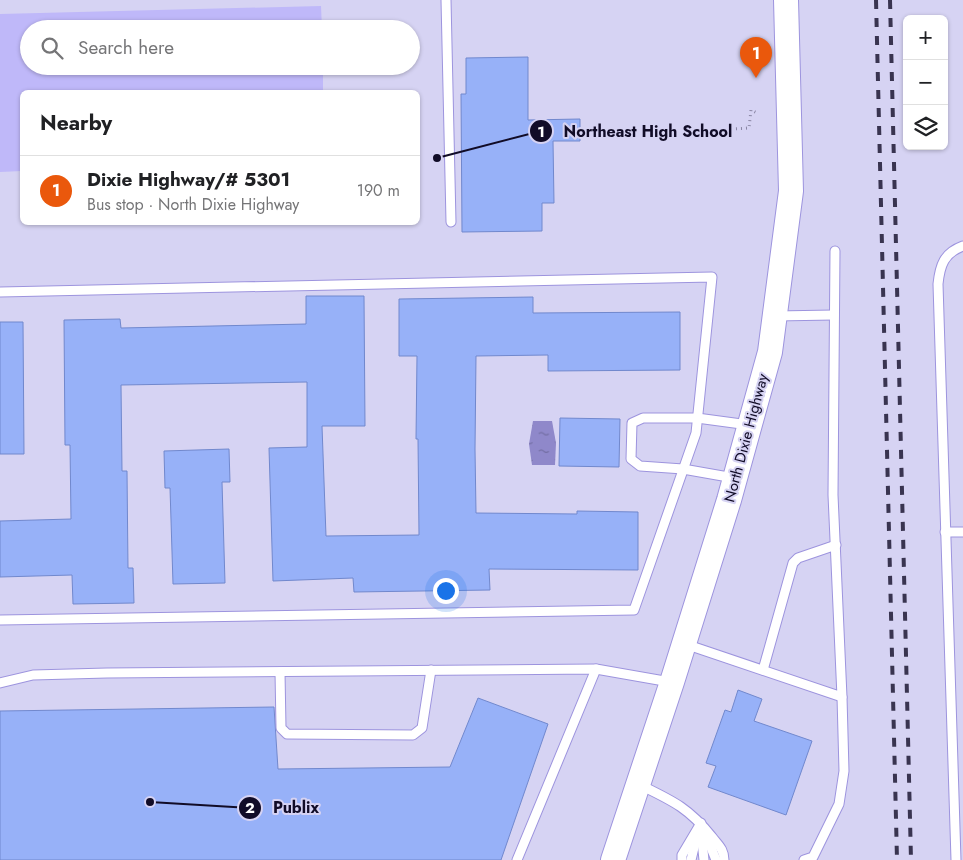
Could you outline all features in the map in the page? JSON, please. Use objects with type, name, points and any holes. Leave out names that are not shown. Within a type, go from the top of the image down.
[{"type":"main road","name":"North Dixie Highway","points":[[613,860],[684,644],[735,478],[770,352],[791,191],[786,0]]},
{"type":"lane","points":[[446,0],[452,222]]},
{"type":"lane","points":[[956,860],[938,284],[940,268],[949,253],[963,246]]},
{"type":"lane","points":[[804,860],[813,857],[840,804],[844,771],[834,494],[835,251]]},
{"type":"lane","points":[[0,292],[712,277],[696,433],[634,610],[0,620]]},
{"type":"lane","points":[[774,316],[834,315]]},
{"type":"lane","points":[[735,478],[683,469],[640,466],[631,460],[632,423],[643,418],[697,418],[750,425]]},
{"type":"lane","points":[[946,532],[963,532]]},
{"type":"lane","points":[[763,670],[794,563],[798,558],[836,546]]},
{"type":"lane","points":[[684,644],[842,697]]},
{"type":"lane","points":[[517,860],[596,669]]},
{"type":"lane","points":[[0,682],[33,675],[596,669],[672,682]]},
{"type":"lane","points":[[280,672],[281,728],[287,734],[413,735],[422,728],[430,670]]},
{"type":"lane","points":[[638,784],[684,808],[700,823],[724,852],[724,860]]},
{"type":"lane","points":[[682,860],[682,855],[700,823]]},
{"type":"lane","points":[[692,860],[700,823]]},
{"type":"lane","points":[[700,823],[704,860]]},
{"type":"lane","points":[[700,823],[716,860]]},
{"type":"path","points":[[731,129],[749,128],[751,110],[757,113]]},
{"type":"shaded area","points":[[321,6],[322,20],[20,20],[20,75],[323,75],[323,90],[20,90],[20,171],[0,172],[0,14]]},
{"type":"water","points":[[533,421],[552,421],[556,443],[555,465],[532,465],[529,444]]},
{"type":"building","points":[[528,57],[528,120],[580,119],[580,141],[553,141],[554,203],[542,203],[542,231],[462,232],[461,94],[466,94],[466,58]]},
{"type":"building","points":[[306,296],[364,296],[365,426],[322,426],[326,536],[419,535],[418,439],[416,439],[417,356],[399,356],[399,299],[533,297],[533,313],[680,312],[680,370],[548,371],[548,355],[476,356],[476,513],[577,514],[577,511],[638,512],[638,570],[489,569],[490,590],[354,592],[353,578],[273,581],[269,448],[307,447],[307,382],[121,385],[122,471],[127,471],[128,568],[133,568],[134,603],[73,604],[72,575],[0,577],[0,521],[71,519],[70,445],[65,445],[64,320],[120,319],[121,328],[306,324]]},
{"type":"building","points":[[0,322],[23,322],[24,454],[0,454]]},
{"type":"building","points":[[560,418],[620,419],[619,467],[559,466]]},
{"type":"building","points":[[229,449],[230,482],[222,482],[225,583],[173,584],[170,488],[165,488],[164,451]]},
{"type":"building","points":[[738,690],[762,699],[754,721],[812,741],[786,815],[708,787],[716,766],[706,763],[725,710],[731,712]]},
{"type":"building","points":[[478,698],[548,724],[501,860],[0,860],[0,711],[274,707],[278,769],[450,767]]},
{"type":"railway","points":[[876,0],[897,860]]},
{"type":"railway","points":[[890,0],[911,860]]},
{"type":"place","name":"Dixie Highway/# 5301","points":[[756,78]]},
{"type":"place","name":"Northeast High School","points":[[437,158]]},
{"type":"place","name":"Publix","points":[[150,802]]}]
